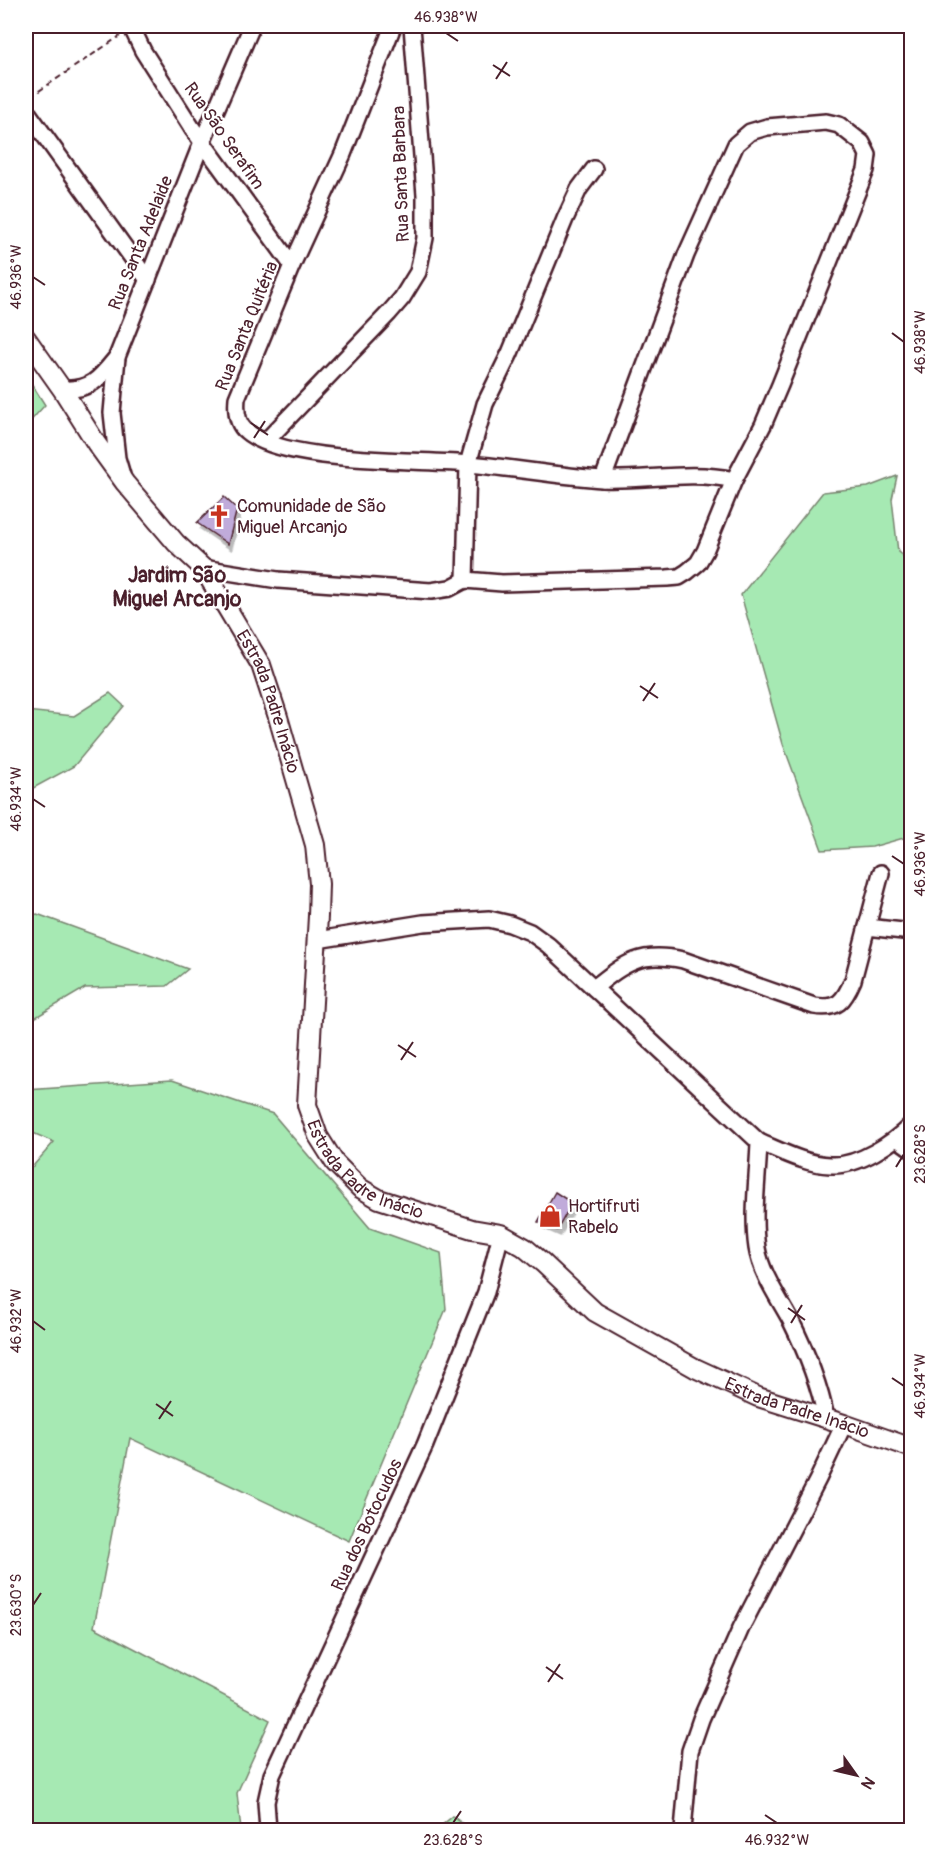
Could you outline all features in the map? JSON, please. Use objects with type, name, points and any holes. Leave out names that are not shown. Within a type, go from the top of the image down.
[{"type":"street","name":"Rua Santa Adelaide","points":[[125,483],[117,458],[112,413],[117,357],[202,142],[252,26]]},
{"type":"street","name":"Rua Santa Quitéria","points":[[393,26],[343,154],[292,265],[237,398],[236,409],[240,425],[247,433],[308,454],[468,464],[603,479],[717,476],[734,480]]},
{"type":"street","name":"Rua Santa Barbara","points":[[266,441],[402,298],[423,256],[426,223],[412,26]]},
{"type":"street","name":"Rua São Serafim","points":[[132,27],[143,51],[202,142],[292,265]]},
{"type":"street","points":[[26,110],[148,280]]},
{"type":"street","points":[[203,568],[278,580],[431,591],[450,588],[465,580],[502,583],[679,578],[698,563],[705,551],[734,480],[763,425],[866,170],[868,155],[862,143],[839,125],[826,122],[767,127],[750,132],[736,144],[686,255],[603,479]]},
{"type":"street","points":[[465,580],[468,464],[485,404],[510,353],[565,219],[579,189],[594,169]]},
{"type":"street","name":"Estrada Padre Inácio","points":[[26,338],[125,483],[176,543],[203,568],[261,665],[315,845],[319,884],[307,1105],[318,1136],[335,1163],[360,1188],[379,1199],[472,1229],[501,1234],[524,1247],[595,1312],[695,1368],[758,1397],[912,1448]]},
{"type":"street","name":"Rua Santa Adelaide","points":[[62,389],[76,390],[96,381],[117,357]]},
{"type":"street","points":[[594,987],[616,970],[638,959],[661,956],[683,960],[828,1009],[838,1004],[848,992],[853,980],[881,873]]},
{"type":"street","points":[[317,940],[423,923],[489,919],[510,924],[530,932],[594,987],[639,1032],[714,1098],[759,1142],[803,1160],[831,1166],[852,1162],[898,1139],[912,1124]]},
{"type":"street","points":[[867,927],[912,932]]},
{"type":"street","points":[[898,1139],[912,1149]]},
{"type":"street","points":[[759,1142],[757,1248],[764,1268],[811,1365],[821,1390],[826,1418]]},
{"type":"street","name":"Rua dos Botocudos","points":[[268,1830],[266,1802],[272,1775],[425,1445],[486,1292],[501,1234]]},
{"type":"street","points":[[683,1830],[690,1750],[701,1719],[741,1628],[844,1424]]},
{"type":"path","points":[[26,100],[132,27]]},
{"type":"green space","points":[[26,375],[45,405],[26,426]]},
{"type":"green space","points":[[897,476],[892,499],[898,552],[912,563],[911,836],[872,847],[822,850],[783,744],[741,595],[823,492],[868,487]]},
{"type":"green space","points":[[110,693],[124,706],[74,766],[26,792],[26,711],[74,716]]},
{"type":"green space","points":[[37,914],[188,969],[167,986],[85,988],[26,1023],[26,917]]},
{"type":"green space","points":[[172,1080],[273,1114],[370,1228],[441,1253],[446,1309],[349,1541],[130,1438],[94,1627],[270,1720],[237,1793],[241,1830],[26,1830],[26,1174],[54,1142],[26,1130],[26,1090]]},
{"type":"green space","points":[[453,1816],[470,1830],[436,1830]]},
{"type":"building","name":"Comunidade de São Miguel Arcanjo","points":[[224,497],[237,509],[228,544],[197,523]]},
{"type":"building","points":[[555,1192],[572,1203],[557,1230],[538,1222]]},
{"type":"place","name":"Comunidade de São Miguel Arcanjo","points":[[219,516]]},
{"type":"place","name":"Hortifruti Rabelo","points":[[550,1216]]},
{"type":"district","name":"Jardim São Miguel Arcanjo","points":[[177,587]]}]
